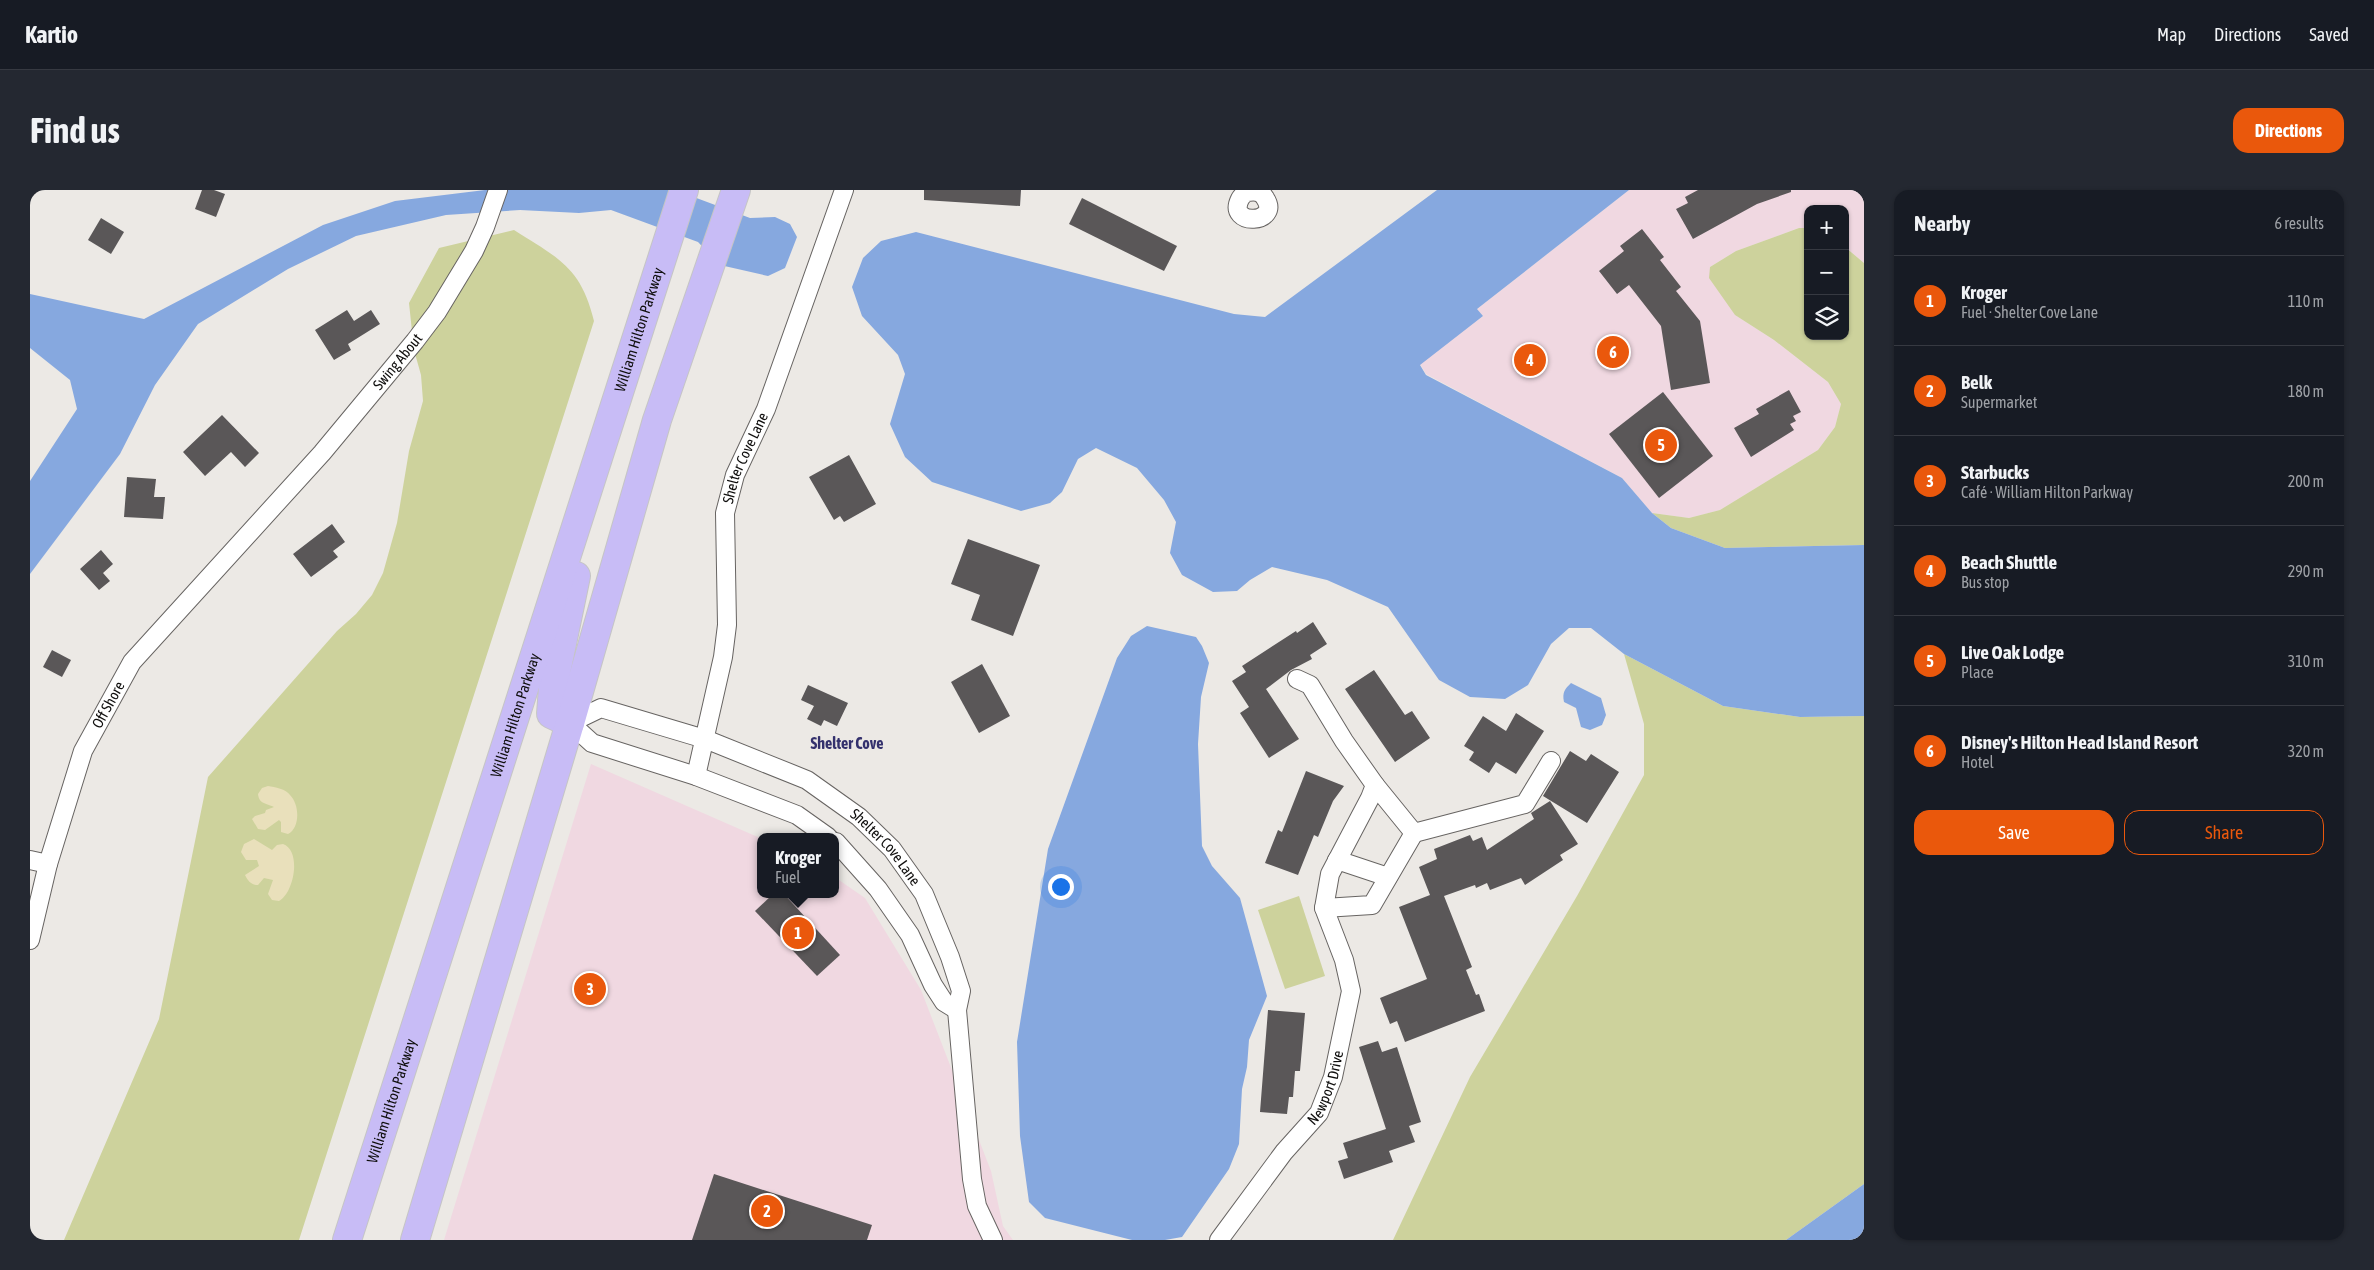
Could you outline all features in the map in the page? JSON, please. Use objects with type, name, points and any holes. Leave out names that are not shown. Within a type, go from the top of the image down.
[{"type":"highway","name":"William Hilton Parkway","points":[[347,1240],[684,190]]},
{"type":"highway","points":[[414,1240],[570,723],[657,420],[736,190]]},
{"type":"highway","points":[[570,723],[551,714],[553,688],[603,440]]},
{"type":"street","name":"Swing About","points":[[266,513],[322,452],[426,326],[474,251],[489,218],[498,190]]},
{"type":"street","name":"Shelter Cove Lane","points":[[696,776],[723,658],[727,625],[725,513],[735,475],[766,409],[844,190]]},
{"type":"street","name":"Off Shore","points":[[30,940],[48,864],[83,751],[132,662],[266,513]]},
{"type":"street","points":[[1297,679],[1310,685],[1344,741],[1374,785],[1414,833]]},
{"type":"street","name":"Shelter Cove Lane","points":[[570,723],[601,708],[705,739],[807,780],[859,817],[892,849],[924,894],[950,957],[961,991],[957,1010],[972,1180],[977,1206],[994,1240]]},
{"type":"street","points":[[570,723],[592,743],[696,776],[796,816],[822,833]]},
{"type":"street","points":[[1374,785],[1370,798],[1330,874],[1324,908],[1372,905],[1414,833],[1525,804],[1551,761]]},
{"type":"street","name":"Shelter Cove Lane","points":[[839,845],[878,889],[910,935],[933,984],[944,1002],[957,1010]]},
{"type":"street","points":[[30,860],[48,864]]},
{"type":"street","points":[[1337,860],[1388,877]]},
{"type":"street","name":"Newport Drive","points":[[1219,1240],[1284,1152],[1319,1113],[1333,1077],[1352,991],[1344,960],[1324,908]]},
{"type":"shaded area","points":[[1629,190],[1864,190],[1864,263],[1849,250],[1849,205],[1804,205],[1804,228],[1799,228],[1736,251],[1710,267],[1735,315],[1774,340],[1828,382],[1841,404],[1835,427],[1818,450],[1720,510],[1689,518],[1652,513],[1622,478],[1426,374],[1420,364],[1483,316],[1477,309]]},
{"type":"shaded area","points":[[591,764],[757,837],[757,898],[839,898],[839,880],[865,898],[921,990],[991,1171],[1003,1226],[1013,1240],[444,1240]]},
{"type":"green space","points":[[1799,228],[1804,228],[1804,340],[1849,340],[1849,250],[1864,263],[1864,545],[1725,548],[1671,528],[1652,513],[1689,518],[1720,510],[1818,450],[1835,427],[1841,404],[1828,382],[1774,340],[1735,315],[1709,278],[1710,267],[1736,251]]},
{"type":"green space","points":[[514,230],[555,257],[575,276],[589,303],[594,321],[299,1240],[64,1240],[159,1019],[208,777],[337,631],[356,614],[372,595],[383,573],[397,523],[409,451],[423,401],[421,375],[414,350],[409,303],[439,248]]},
{"type":"green space","points":[[1624,654],[1723,706],[1800,717],[1864,716],[1864,1184],[1786,1240],[1393,1240],[1470,1077],[1577,896],[1644,775],[1644,724]]},
{"type":"green space","points":[[1299,896],[1325,976],[1285,989],[1258,910]]},
{"type":"sand","points":[[268,786],[286,791],[296,804],[297,822],[288,834],[281,832],[281,822],[279,820],[265,830],[258,829],[252,819],[274,807],[263,803],[258,794],[262,788]]},
{"type":"sand","points":[[254,839],[272,850],[277,845],[283,844],[289,848],[292,855],[294,872],[292,881],[289,890],[279,901],[272,900],[268,894],[273,880],[264,878],[256,885],[250,882],[245,875],[259,866],[257,860],[246,860],[241,852],[244,844]]},
{"type":"water","points":[[485,190],[675,190],[750,218],[775,217],[790,224],[797,237],[785,268],[768,276],[720,265],[698,242],[611,210],[579,213],[520,210],[446,215],[356,236],[288,269],[198,324],[155,385],[120,454],[30,574],[30,481],[77,409],[70,380],[30,348],[30,294],[144,319],[323,225],[395,201]]},
{"type":"water","points":[[1437,190],[1629,190],[1477,309],[1483,316],[1420,365],[1426,375],[1622,478],[1652,513],[1671,528],[1725,548],[1864,545],[1864,716],[1800,717],[1723,706],[1624,654],[1591,628],[1569,628],[1551,644],[1528,685],[1505,699],[1470,697],[1439,680],[1388,607],[1327,580],[1272,567],[1250,580],[1237,591],[1213,592],[1182,575],[1170,553],[1176,522],[1164,500],[1137,468],[1096,448],[1078,459],[1062,492],[1050,503],[1021,511],[932,482],[905,457],[890,424],[905,374],[898,355],[862,316],[852,287],[863,258],[881,241],[916,232],[1234,314],[1265,317]]},
{"type":"water","points":[[1147,626],[1196,637],[1209,663],[1201,697],[1198,744],[1202,846],[1212,866],[1240,898],[1267,996],[1249,1040],[1247,1067],[1242,1089],[1239,1144],[1229,1169],[1182,1237],[1165,1240],[1132,1240],[1045,1218],[1029,1202],[1020,1136],[1017,1042],[1048,849],[1117,658],[1131,636]]},
{"type":"water","points":[[1571,683],[1601,698],[1606,715],[1602,725],[1590,730],[1581,727],[1576,708],[1564,702],[1564,691]]},
{"type":"water","points":[[1864,1184],[1864,1240],[1786,1240]]},
{"type":"building","points":[[202,190],[214,190],[225,194],[216,217],[195,209]]},
{"type":"building","points":[[924,190],[1021,190],[1020,206],[924,200]]},
{"type":"building","points":[[1698,190],[1791,190],[1791,192],[1757,204],[1693,239],[1676,209],[1688,203],[1685,197]]},
{"type":"building","points":[[1082,198],[1177,246],[1164,271],[1069,224]]},
{"type":"building","points":[[101,218],[124,232],[111,254],[88,240]]},
{"type":"building","points":[[1642,229],[1664,257],[1660,260],[1681,287],[1676,291],[1700,321],[1710,383],[1671,390],[1661,326],[1629,285],[1617,294],[1599,271],[1624,251],[1620,246]]},
{"type":"building","points":[[347,310],[354,321],[371,310],[380,324],[348,344],[351,350],[334,360],[315,330]]},
{"type":"building","points":[[1789,390],[1801,412],[1793,416],[1796,421],[1790,424],[1794,430],[1751,457],[1734,428],[1759,414],[1756,409]]},
{"type":"building","points":[[1663,392],[1713,456],[1659,498],[1609,434]]},
{"type":"building","points":[[222,415],[259,453],[245,467],[231,452],[205,476],[183,452]]},
{"type":"building","points":[[849,455],[876,504],[844,522],[840,516],[834,520],[809,477]]},
{"type":"building","points":[[127,477],[156,479],[154,497],[165,497],[163,519],[124,517]]},
{"type":"building","points":[[332,524],[345,542],[333,551],[338,557],[311,577],[293,554]]},
{"type":"building","points":[[968,539],[1040,565],[1013,636],[971,620],[980,595],[951,584]]},
{"type":"building","points":[[101,550],[113,564],[103,573],[110,581],[99,590],[80,569]]},
{"type":"building","points":[[1313,622],[1327,644],[1310,655],[1312,659],[1291,670],[1266,689],[1299,739],[1269,758],[1240,713],[1249,707],[1232,681],[1246,672],[1242,666]]},
{"type":"building","points":[[52,650],[71,660],[62,677],[43,667]]},
{"type":"building","points":[[982,664],[1010,716],[979,733],[951,682]]},
{"type":"building","points":[[1374,670],[1405,715],[1412,711],[1430,738],[1395,762],[1345,689]]},
{"type":"building","points":[[808,685],[848,703],[837,726],[824,720],[821,726],[807,719],[814,706],[801,700]]},
{"type":"building","points":[[1516,713],[1544,731],[1516,774],[1496,762],[1489,773],[1469,760],[1474,752],[1464,746],[1483,716],[1506,731]]},
{"type":"building","points":[[1570,751],[1586,761],[1591,754],[1619,772],[1587,823],[1543,796]]},
{"type":"building","points":[[1306,771],[1344,786],[1333,801],[1318,837],[1314,835],[1298,875],[1265,863],[1278,830],[1282,832]]},
{"type":"building","points":[[1550,801],[1578,844],[1560,855],[1563,860],[1525,885],[1521,878],[1490,890],[1487,883],[1476,888],[1475,885],[1444,896],[1472,967],[1466,970],[1476,995],[1479,994],[1485,1011],[1405,1042],[1397,1021],[1390,1024],[1380,998],[1427,979],[1399,907],[1430,895],[1419,867],[1437,859],[1434,849],[1470,835],[1473,841],[1482,837],[1487,850],[1534,819],[1531,813]]},
{"type":"building","points":[[769,898],[788,898],[840,955],[817,976],[755,911]]},
{"type":"building","points":[[1268,1010],[1305,1013],[1300,1071],[1295,1071],[1293,1097],[1289,1097],[1287,1114],[1260,1112]]},
{"type":"building","points":[[1378,1041],[1382,1052],[1397,1047],[1421,1122],[1409,1126],[1415,1142],[1389,1151],[1393,1162],[1344,1179],[1338,1161],[1348,1158],[1343,1143],[1386,1129],[1359,1047]]},
{"type":"building","points":[[714,1174],[872,1225],[867,1240],[692,1240]]},
{"type":"place","name":"Disney's Hilton Head Island Resort","points":[[1613,352]]},
{"type":"place","name":"Beach Shuttle","points":[[1530,360]]},
{"type":"place","name":"Live Oak Lodge","points":[[1661,445]]},
{"type":"place","name":"Kroger","points":[[798,933]]},
{"type":"place","name":"Starbucks","points":[[590,989]]},
{"type":"place","name":"Belk","points":[[767,1211]]},
{"type":"district","name":"Shelter Cove","points":[[847,743]]}]
